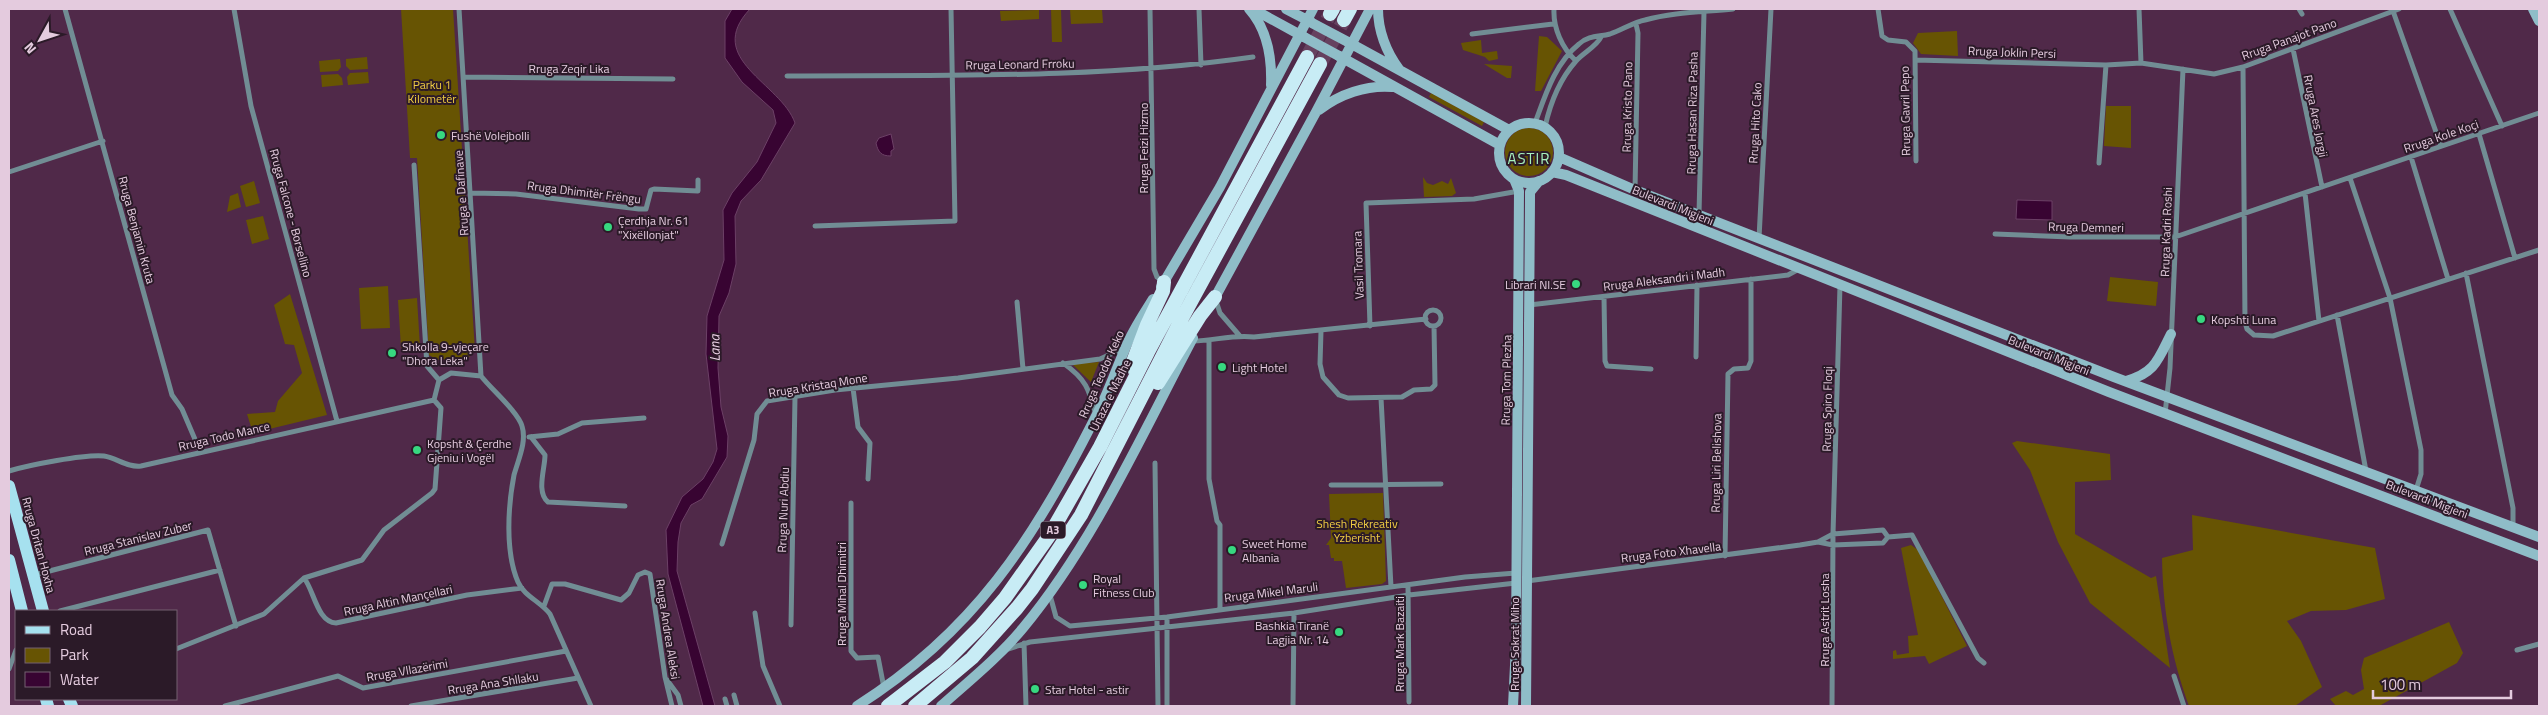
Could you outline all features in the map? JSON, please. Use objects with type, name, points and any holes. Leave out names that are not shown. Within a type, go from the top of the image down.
[{"type":"highway","name":"Unaza e Madhe","points":[[915,706],[972,658],[1032,589],[1081,515],[1140,367],[1306,57]]},
{"type":"highway","name":"Unaza e Madhe","points":[[888,706],[945,662],[1005,598],[1049,536],[1106,451],[1180,322],[1320,64]]},
{"type":"highway","points":[[1164,282],[1163,291],[1147,325],[1133,364],[1100,432],[1106,451],[1123,444],[1174,356],[1200,316],[1215,298]]},
{"type":"main road","points":[[1250,9],[1500,145]]},
{"type":"main road","points":[[1250,9],[1259,20],[1267,42],[1271,87]]},
{"type":"main road","points":[[1286,9],[1509,130]]},
{"type":"main road","name":"Rruga Teodor Keko","points":[[857,706],[884,689],[946,637],[992,588],[1031,533],[1096,416],[1125,347],[1220,186],[1271,87],[1309,22],[1313,9]]},
{"type":"main road","points":[[941,706],[1003,651],[1049,593],[1074,556],[1116,486],[1316,112],[1349,43],[1370,9]]},
{"type":"main road","points":[[1378,9],[1381,31],[1388,51],[1401,72]]},
{"type":"main road","points":[[2533,9],[2539,21]]},
{"type":"main road","points":[[1316,112],[1334,100],[1358,91],[1385,87],[1400,90]]},
{"type":"main road","points":[[1517,125],[1540,125],[1557,142],[1559,157],[1552,172],[1539,181],[1527,183],[1514,179],[1502,165],[1499,156],[1500,145],[1509,130],[1517,125]]},
{"type":"main road","name":"Bulevardi Migjeni","points":[[1559,157],[1635,190],[2126,382],[2539,536]]},
{"type":"main road","name":"Bulevardi Migjeni","points":[[1552,172],[1575,179],[2165,414],[2539,556]]},
{"type":"main road","name":"Rruga Tom Plezha","points":[[1514,179],[1520,191],[1524,305],[1527,577]]},
{"type":"main road","name":"Rruga Tom Plezha","points":[[1516,578],[1524,305],[1530,192],[1539,181]]},
{"type":"main road","points":[[2126,382],[2140,377],[2155,367],[2171,334]]},
{"type":"main road","name":"Rruga Dritan Hoxha","points":[[9,486],[43,610]]},
{"type":"main road","points":[[9,560],[22,610]]},
{"type":"main road","points":[[1516,578],[1527,577]]},
{"type":"main road","name":"Rruga Sokrat Miho","points":[[1526,706],[1527,577]]},
{"type":"main road","name":"Rruga Sokrat Miho","points":[[1513,706],[1516,578]]},
{"type":"street","name":"Rruga Benjamin Kruta","points":[[65,9],[172,395],[182,409],[200,451]]},
{"type":"street","name":"Rruga Falcone - Borsellino","points":[[234,9],[251,106],[337,421]]},
{"type":"street","name":"Rruga e Dafinave","points":[[459,9],[481,376]]},
{"type":"street","points":[[815,226],[955,221],[951,9]]},
{"type":"street","name":"Rruga Feizi Hizmo","points":[[1150,9],[1154,269],[1157,277],[1164,282]]},
{"type":"street","points":[[1199,9],[1200,65]]},
{"type":"street","points":[[1554,9],[1553,24],[1569,54],[1576,61]]},
{"type":"street","points":[[1540,125],[1560,84],[1576,61],[1601,37],[1647,19],[1692,11],[1704,12],[1733,9]]},
{"type":"street","name":"Rruga Hito Cako","points":[[1759,238],[1771,9]]},
{"type":"street","points":[[1878,9],[1882,36],[1888,40],[1906,42],[1914,51],[1915,60]]},
{"type":"street","points":[[2139,9],[2141,63]]},
{"type":"street","points":[[2450,9],[2502,126]]},
{"type":"street","points":[[2396,10],[2441,146]]},
{"type":"street","name":"Rruga Panajot Pano","points":[[2183,69],[2214,74],[2242,67],[2396,10]]},
{"type":"street","name":"Rruga Hasan Riza Pasha","points":[[1699,215],[1704,12]]},
{"type":"street","points":[[1472,34],[1553,24]]},
{"type":"street","name":"Rruga Kristo Pano","points":[[1635,190],[1638,42],[1636,24]]},
{"type":"street","points":[[1540,125],[1549,86],[1569,54],[1588,38],[1601,37]]},
{"type":"street","name":"Rruga Ares Jorgji","points":[[2293,48],[2322,187]]},
{"type":"street","name":"Rruga Leonard Frroku","points":[[787,76],[1022,75],[1152,70],[1253,57]]},
{"type":"street","name":"Rruga Joklin Persi","points":[[1915,60],[2106,65],[2141,63],[2183,69]]},
{"type":"street","name":"Rruga Gavril Pepo","points":[[1915,60],[1916,161]]},
{"type":"street","points":[[2099,162],[2106,65]]},
{"type":"street","points":[[2242,67],[2245,322],[2249,333],[2258,337],[2273,336],[2539,250]]},
{"type":"street","name":"Rruga Kadri Roshi","points":[[2165,414],[2168,397],[2183,69]]},
{"type":"street","name":"Rruga Zeqir Lika","points":[[464,77],[673,79]]},
{"type":"street","name":"Rruga Kole Koçi","points":[[2176,237],[2539,113]]},
{"type":"street","points":[[2479,134],[2515,258]]},
{"type":"street","points":[[9,170],[103,141]]},
{"type":"street","points":[[2411,157],[2448,279]]},
{"type":"street","points":[[414,165],[427,366],[439,380]]},
{"type":"street","points":[[2350,178],[2390,298],[2421,450],[2421,474],[2416,491]]},
{"type":"street","name":"Rruga Dhimitër Frëngu","points":[[471,193],[516,194],[639,210],[646,209],[651,190],[698,191],[698,180]]},
{"type":"street","name":"Vasil Tromara","points":[[1370,326],[1366,203],[1474,199],[1520,191]]},
{"type":"street","points":[[2305,193],[2318,321]]},
{"type":"street","name":"Rruga Demneri","points":[[1995,234],[2070,237],[2176,237]]},
{"type":"street","name":"Rruga Aleksandri i Madh","points":[[1524,305],[1788,275],[1799,268]]},
{"type":"street","points":[[2466,274],[2513,508],[2513,526]]},
{"type":"street","name":"Rruga Liri Belishova","points":[[1725,556],[1728,374],[1730,370],[1748,368],[1751,361],[1751,279]]},
{"type":"street","name":"Rruga Spiro Floqi","points":[[1833,534],[1840,284]]},
{"type":"street","points":[[1696,357],[1697,285]]},
{"type":"street","points":[[1604,297],[1605,361],[1607,366],[1651,369]]},
{"type":"street","points":[[1215,298],[1220,313],[1239,335]]},
{"type":"street","points":[[1017,302],[1023,369]]},
{"type":"street","points":[[1320,331],[1320,364],[1327,384],[1340,395],[1348,398],[1406,396],[1414,390],[1431,389],[1434,385],[1434,326],[1441,320],[1437,311],[1428,312],[1426,320]]},
{"type":"street","points":[[2337,315],[2366,471]]},
{"type":"street","points":[[1192,341],[1209,341],[1239,335],[1254,337],[1426,320]]},
{"type":"street","points":[[1426,320],[1434,326]]},
{"type":"street","points":[[1209,341],[1209,479],[1217,521],[1220,525],[1220,608]]},
{"type":"street","name":"Rruga Kristaq Mone","points":[[722,544],[754,440],[757,414],[767,401],[852,388],[1100,359],[1125,347]]},
{"type":"street","points":[[1062,363],[1081,377],[1087,386],[1096,416]]},
{"type":"street","points":[[178,647],[264,614],[304,578],[362,560],[384,530],[435,489],[441,408],[434,400],[439,380],[451,373],[481,376],[491,390],[516,414],[522,426],[523,437],[515,474],[509,526],[516,574],[522,588],[544,606],[590,706]]},
{"type":"street","points":[[852,388],[858,427],[870,443],[868,480]]},
{"type":"street","name":"Rruga Nuri Abdiu","points":[[791,625],[795,397]]},
{"type":"street","points":[[1381,398],[1391,587]]},
{"type":"street","name":"Rruga Todo Mance","points":[[9,471],[102,456],[135,467],[434,400]]},
{"type":"street","points":[[523,437],[558,434],[582,423],[644,418]]},
{"type":"street","points":[[531,437],[545,456],[542,491],[543,498],[548,502],[625,506]]},
{"type":"street","points":[[1155,463],[1159,617],[1158,706]]},
{"type":"street","points":[[1331,485],[1440,484]]},
{"type":"street","name":"Rruga Mihal Dhimitri","points":[[851,503],[851,651],[857,658],[878,657],[884,689]]},
{"type":"street","name":"Rruga Stanislav Zuber","points":[[33,575],[208,530],[236,626]]},
{"type":"street","points":[[1818,542],[1833,534],[1883,530],[1888,537]]},
{"type":"street","name":"Rruga Astrit Losha","points":[[1832,706],[1833,534]]},
{"type":"street","points":[[1818,542],[1833,545],[1883,543],[1888,537],[1912,535],[1978,658],[1984,663]]},
{"type":"street","name":"Rruga Foto Xhavella","points":[[1527,577],[1725,556],[1818,542]]},
{"type":"street","points":[[64,610],[220,570]]},
{"type":"street","name":"Rruga Andrea Aleksi","points":[[544,606],[552,584],[565,584],[621,600],[629,593],[638,575],[645,572],[650,574],[665,677],[672,706]]},
{"type":"street","name":"Rruga Altin Mançellari","points":[[304,578],[324,617],[330,623],[386,614],[467,595],[522,588]]},
{"type":"street","name":"Rruga Mikel Maruli","points":[[1049,593],[1056,616],[1070,626],[1168,616],[1408,585],[1516,578]]},
{"type":"street","name":"Rruga Mikel Maruli","points":[[1003,651],[1024,643],[1294,613],[1516,578]]},
{"type":"street","name":"Rruga Mark Bazaiti","points":[[1408,585],[1409,702]]},
{"type":"street","points":[[756,613],[763,666],[780,706]]},
{"type":"street","name":"Rruga Mikel Maruli","points":[[1293,706],[1294,613]]},
{"type":"street","points":[[1167,706],[1168,616]]},
{"type":"street","points":[[1024,643],[1026,706]]},
{"type":"street","points":[[2517,650],[2539,644]]},
{"type":"street","name":"Rruga Vllazërimi","points":[[225,706],[338,676],[363,688],[566,651]]},
{"type":"street","points":[[9,669],[13,652]]},
{"type":"street","points":[[2174,676],[2184,706]]},
{"type":"street","points":[[665,677],[678,695],[681,706]]},
{"type":"street","name":"Rruga Ana Shllaku","points":[[411,706],[578,678]]},
{"type":"street","points":[[734,695],[737,706]]},
{"type":"street","points":[[725,699],[727,706]]},
{"type":"green space","name":"Parku 1 Kilometër","points":[[401,9],[453,9],[475,351],[468,358],[437,360],[429,355],[417,158],[410,158]]},
{"type":"green space","points":[[1051,9],[1061,9],[1062,42],[1052,42]]},
{"type":"green space","points":[[1070,9],[1102,9],[1103,23],[1071,24]]},
{"type":"green space","points":[[1039,10],[1039,19],[1001,21],[1000,11]]},
{"type":"green space","points":[[1957,31],[1958,56],[1921,54],[1913,43],[1918,33]]},
{"type":"green space","points":[[1539,36],[1547,37],[1562,51],[1541,91],[1535,91]]},
{"type":"green space","points":[[1481,40],[1482,53],[1497,51],[1498,59],[1489,61],[1485,57],[1463,50],[1461,43]]},
{"type":"green space","points":[[367,57],[368,69],[350,70],[346,66],[346,59]]},
{"type":"green space","points":[[340,59],[341,67],[338,71],[320,72],[319,61]]},
{"type":"green space","points":[[1484,64],[1512,66],[1511,78],[1507,78]]},
{"type":"green space","points":[[368,72],[369,83],[348,85],[347,77],[350,73]]},
{"type":"green space","points":[[338,74],[342,78],[343,85],[322,87],[321,75]]},
{"type":"green space","points":[[1431,93],[1484,122],[1482,126],[1429,97]]},
{"type":"green space","points":[[2106,106],[2131,106],[2131,148],[2104,146]]},
{"type":"green space","points":[[1524,128],[1534,128],[1546,135],[1553,147],[1553,157],[1546,169],[1534,176],[1524,176],[1516,172],[1509,165],[1505,157],[1505,147],[1509,139],[1516,132]]},
{"type":"green space","points":[[1423,177],[1427,183],[1433,185],[1442,181],[1448,184],[1451,178],[1456,193],[1452,196],[1424,197]]},
{"type":"green space","points":[[254,181],[260,203],[246,207],[240,186]]},
{"type":"green space","points":[[238,193],[241,207],[227,212],[230,196]]},
{"type":"green space","points":[[263,216],[269,239],[252,244],[246,220]]},
{"type":"green space","points":[[2110,277],[2158,282],[2156,306],[2107,301]]},
{"type":"green space","points":[[388,286],[390,328],[361,329],[359,288]]},
{"type":"green space","points":[[290,294],[327,415],[253,433],[247,414],[275,412],[278,401],[302,373],[294,345],[285,344],[274,305]]},
{"type":"green space","points":[[417,298],[420,347],[401,348],[398,300]]},
{"type":"green space","points":[[1099,362],[1091,382],[1072,364]]},
{"type":"green space","points":[[2017,441],[2110,454],[2111,480],[2075,482],[2075,534],[2151,578],[2156,576],[2170,668],[2090,603],[2058,542],[2030,470],[2012,443]]},
{"type":"green space","name":"Shesh Rekreativ Yzberisht","points":[[1383,493],[1386,581],[1382,584],[1346,588],[1342,561],[1334,561],[1334,558],[1331,558],[1329,545],[1326,545],[1331,538],[1329,494]]},
{"type":"green space","points":[[2192,515],[2375,548],[2385,599],[2346,610],[2311,611],[2287,621],[2301,641],[2322,687],[2295,706],[2189,706],[2177,669],[2169,634],[2164,597],[2162,558],[2193,550]]},
{"type":"green space","points":[[1911,545],[1918,550],[1967,646],[1929,664],[1925,656],[1893,659],[1893,651],[1896,650],[1897,655],[1909,653],[1908,636],[1918,635],[1901,548]]},
{"type":"green space","points":[[2449,622],[2463,653],[2457,663],[2379,706],[2336,706],[2330,699],[2346,691],[2353,695],[2364,689],[2361,670],[2364,658]]},
{"type":"water","name":"Lana","points":[[732,9],[750,9],[738,27],[735,42],[740,56],[750,70],[787,109],[795,123],[761,180],[741,201],[735,216],[736,264],[729,293],[719,316],[718,368],[721,407],[728,436],[727,457],[702,499],[691,505],[681,523],[678,542],[677,571],[715,706],[703,706],[668,574],[666,530],[682,497],[703,479],[713,462],[717,449],[706,354],[707,316],[724,260],[723,210],[732,193],[757,162],[776,123],[773,110],[742,82],[725,58],[725,21]]},
{"type":"water","points":[[891,134],[894,149],[891,151],[891,156],[882,154],[876,143],[879,138]]},
{"type":"water","points":[[2017,200],[2052,201],[2052,220],[2016,219]]},
{"type":"tunnel","points":[[1307,57],[1330,14]]},
{"type":"tunnel","points":[[1320,64],[1344,20]]},
{"type":"place","name":"Fushë Volejbolli","points":[[441,135]]},
{"type":"place","name":"Çerdhja Nr. 61 \"Xixëllonjat\"","points":[[608,227]]},
{"type":"place","name":"Librari NI.SE","points":[[1576,284]]},
{"type":"place","name":"Kopshti Luna","points":[[2201,319]]},
{"type":"place","name":"Shkolla 9-vjeçare \"Dhora Leka\"","points":[[392,353]]},
{"type":"place","name":"Light Hotel","points":[[1222,367]]},
{"type":"place","name":"Kopsht & Çerdhe Gjeniu i Vogël","points":[[417,450]]},
{"type":"place","name":"Sweet Home Albania","points":[[1232,550]]},
{"type":"place","name":"Royal Fitness Club","points":[[1083,585]]},
{"type":"place","name":"Bashkia Tiranë Lagjia Nr. 14","points":[[1339,632]]},
{"type":"place","name":"Star Hotel - astir","points":[[1035,689]]},
{"type":"district","name":"ASTIR","points":[[1529,158]]}]
